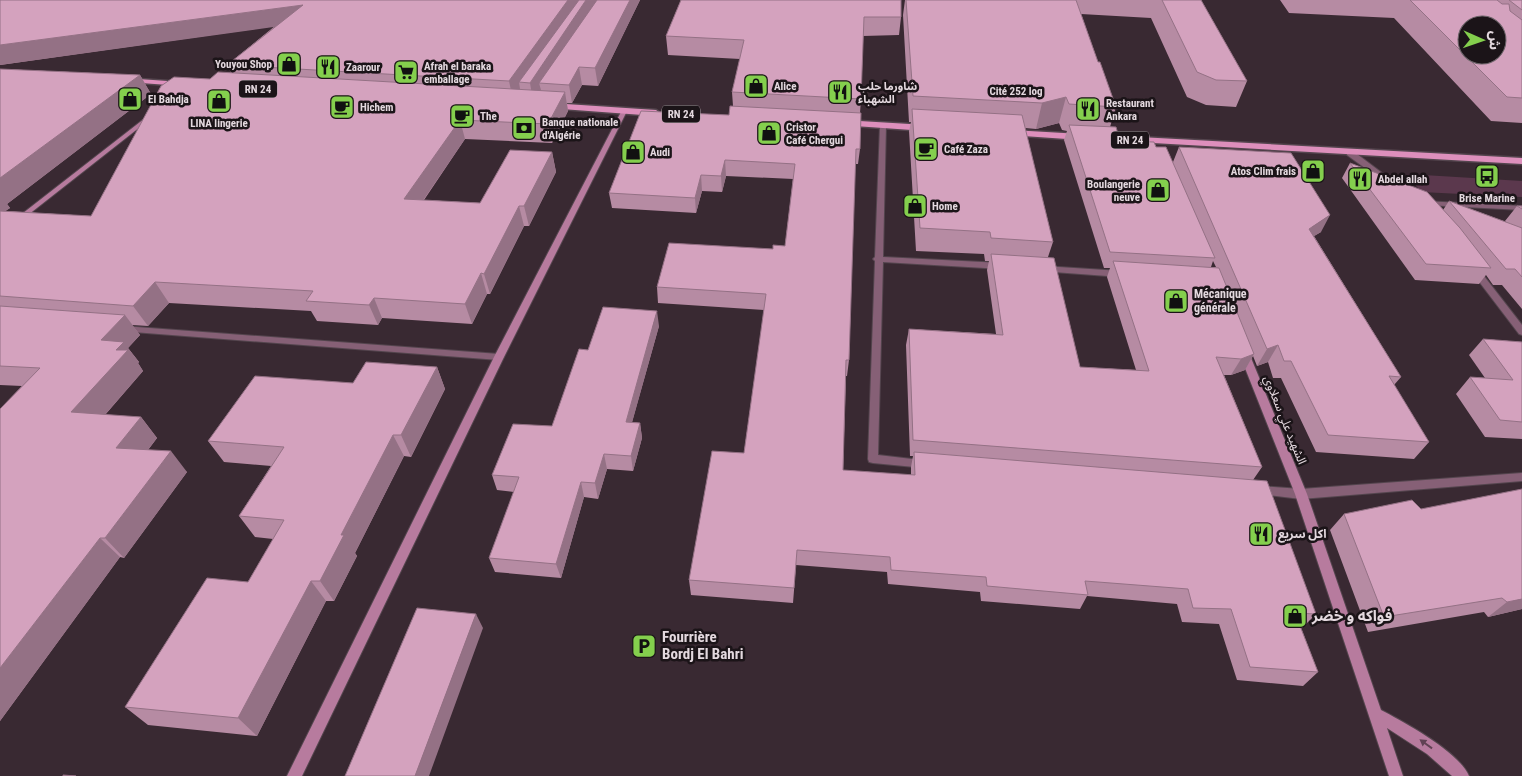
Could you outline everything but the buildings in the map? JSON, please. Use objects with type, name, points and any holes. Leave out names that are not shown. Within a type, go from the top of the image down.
[{"type":"main road","points":[[123,80],[192,84]]},
{"type":"main road","points":[[184,90],[192,84]]},
{"type":"main road","name":"RN 24","points":[[545,105],[662,113]]},
{"type":"main road","points":[[0,235],[161,108]]},
{"type":"main road","points":[[294,776],[499,357],[624,111]]},
{"type":"main road","points":[[831,123],[932,128]]},
{"type":"main road","name":"RN 24","points":[[1001,132],[1159,146],[1522,161]]},
{"type":"main road","name":"الشهيد علي سعلاوي","points":[[1240,343],[1301,494],[1396,776]]},
{"type":"main road","points":[[1374,714],[1412,734],[1446,759],[1462,776]]},
{"type":"street","points":[[883,126],[877,259],[873,459],[932,464]]},
{"type":"street","points":[[1350,153],[1397,186]]},
{"type":"street","points":[[1426,209],[1420,203],[1522,208]]},
{"type":"street","points":[[877,259],[1016,267]]},
{"type":"street","points":[[1470,264],[1522,332]]},
{"type":"street","points":[[1036,268],[1135,274]]},
{"type":"street","points":[[108,328],[499,357]]},
{"type":"street","points":[[1251,490],[1301,494],[1522,477]]},
{"type":"shaded area","points":[[1407,174],[1522,181],[1522,197],[1421,192]]},
{"type":"place","name":"Youyou Shop","points":[[289,64]]},
{"type":"place","name":"Zaarour","points":[[328,67]]},
{"type":"place","name":"Afrah el baraka emballage","points":[[406,72]]},
{"type":"place","name":"Alice","points":[[756,86]]},
{"type":"place","name":"شاورما حلب الشهباء","points":[[840,92]]},
{"type":"place","name":"El Bahdja","points":[[130,99]]},
{"type":"place","name":"LINA lingerie","points":[[219,101]]},
{"type":"place","name":"Hichem","points":[[342,107]]},
{"type":"place","name":"Restaurant Ankara","points":[[1088,109]]},
{"type":"place","name":"The","points":[[462,116]]},
{"type":"place","name":"Banque nationale d'Algérie","points":[[524,128]]},
{"type":"place","name":"Cristor Café Chergui","points":[[769,133]]},
{"type":"place","name":"Café Zaza","points":[[926,149]]},
{"type":"place","name":"Audi","points":[[633,152]]},
{"type":"place","name":"Atos Clim frais","points":[[1313,171]]},
{"type":"place","name":"Brise Marine","points":[[1487,176]]},
{"type":"place","name":"Abdel allah","points":[[1360,179]]},
{"type":"place","name":"Boulangerie neuve","points":[[1158,190]]},
{"type":"place","name":"Home","points":[[915,206]]},
{"type":"place","name":"Mécanique générale","points":[[1176,301]]},
{"type":"place","name":"اكل سريع","points":[[1261,534]]},
{"type":"place","name":"فواكه و خضر","points":[[1295,616]]},
{"type":"place","name":"Fourrière Bordj El Bahri","points":[[644,646]]},
{"type":"district","name":"Cité 252 log","points":[[1016,91]]}]
